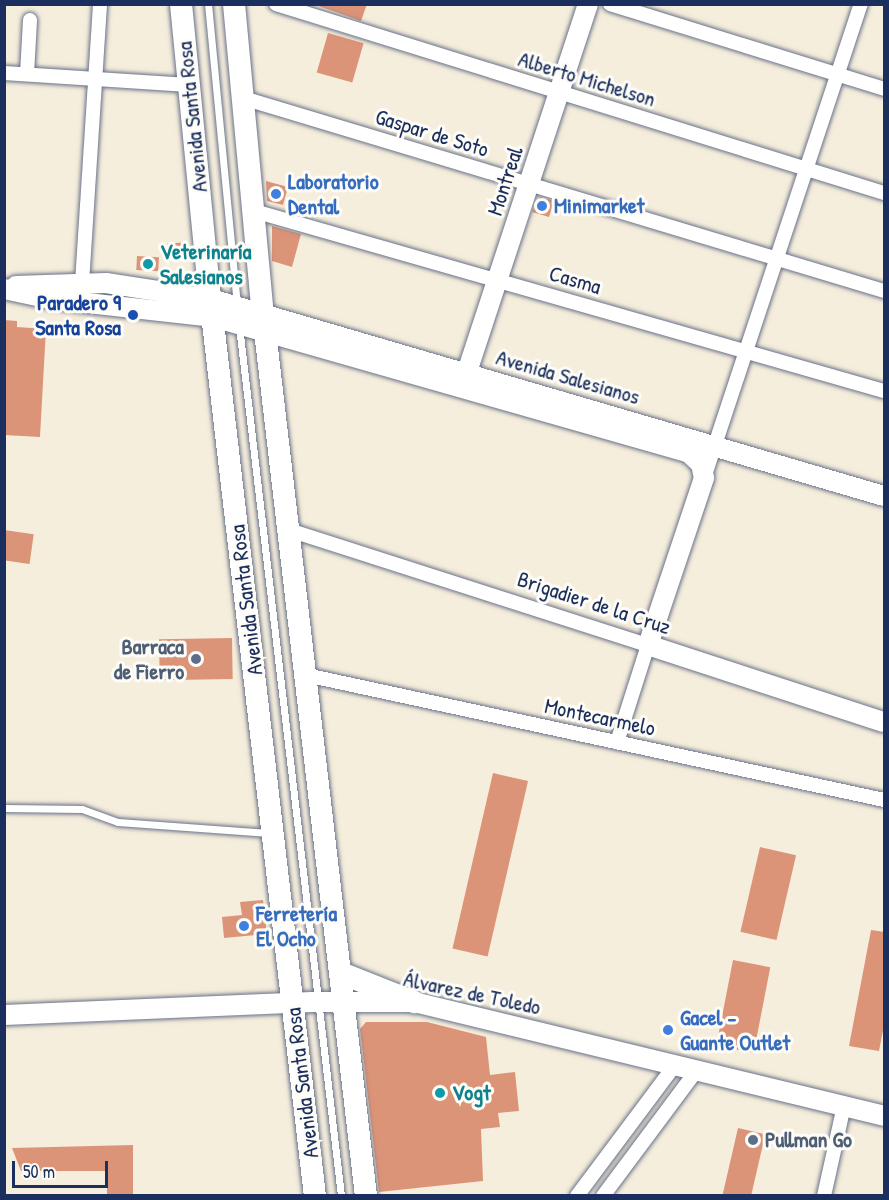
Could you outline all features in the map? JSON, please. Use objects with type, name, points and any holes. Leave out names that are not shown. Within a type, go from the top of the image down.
[{"type":"main road","name":"Avenida Santa Rosa","points":[[182,4],[212,308],[315,1196]]},
{"type":"main road","points":[[234,4],[264,323],[366,1196]]},
{"type":"main road","name":"Montreal","points":[[467,372],[588,4]]},
{"type":"main road","points":[[4,288],[82,283],[152,288],[212,308]]},
{"type":"main road","points":[[4,288],[51,299],[212,308]]},
{"type":"main road","name":"Avenida Salesianos","points":[[212,308],[264,323],[467,372],[885,496]]},
{"type":"main road","name":"Avenida Salesianos","points":[[264,323],[688,452],[701,464],[704,478]]},
{"type":"main road","points":[[648,645],[704,478]]},
{"type":"main road","name":"Brigadier de la Cruz","points":[[648,645],[885,722]]},
{"type":"main road","points":[[341,973],[414,1002]]},
{"type":"main road","name":"Álvarez de Toledo","points":[[4,1015],[319,1002],[414,1002],[885,1116]]},
{"type":"street","points":[[82,283],[100,4]]},
{"type":"street","name":"Alberto Michelson","points":[[276,4],[885,193]]},
{"type":"street","points":[[610,4],[885,89]]},
{"type":"street","points":[[704,478],[861,4]]},
{"type":"street","points":[[27,75],[30,20]]},
{"type":"street","points":[[4,73],[189,85]]},
{"type":"street","name":"Gaspar de Soto","points":[[243,98],[885,291]]},
{"type":"street","name":"Casma","points":[[254,211],[885,391]]},
{"type":"street","name":"Brigadier de la Cruz","points":[[289,530],[648,645]]},
{"type":"street","points":[[617,742],[648,645]]},
{"type":"street","name":"Montecarmelo","points":[[306,675],[885,800]]},
{"type":"street","points":[[577,1196],[675,1065]]},
{"type":"street","points":[[603,1196],[697,1070]]},
{"type":"street","points":[[824,1196],[844,1106]]},
{"type":"lane","points":[[207,4],[238,316],[341,1196]]},
{"type":"lane","points":[[4,808],[82,809],[118,822],[274,833]]},
{"type":"building","points":[[313,4],[367,4],[361,21]]},
{"type":"building","points":[[328,33],[364,43],[352,83],[317,72]]},
{"type":"building","name":"Laboratorio Dental","points":[[266,181],[288,187],[283,205],[267,201]]},
{"type":"building","name":"Minimarket","points":[[540,197],[554,201],[549,217],[532,212]]},
{"type":"building","points":[[272,226],[301,234],[292,267],[272,261]]},
{"type":"building","points":[[188,242],[189,253],[168,255],[167,244]]},
{"type":"building","name":"Veterinaría Salesianos","points":[[137,256],[159,257],[158,271],[136,270]]},
{"type":"building","points":[[4,320],[17,321],[17,327],[46,329],[40,437],[4,435]]},
{"type":"building","points":[[4,530],[34,534],[30,564],[4,560]]},
{"type":"building","name":"Barraca de Fierro","points":[[232,638],[233,679],[160,680],[159,639]]},
{"type":"building","points":[[493,773],[528,781],[488,956],[453,948]]},
{"type":"building","points":[[760,847],[796,855],[776,940],[740,932]]},
{"type":"building","name":"Ferretería El Ocho","points":[[263,900],[267,934],[224,938],[222,917],[242,915],[240,902]]},
{"type":"building","points":[[871,930],[885,932],[885,1020],[879,1051],[849,1046]]},
{"type":"building","points":[[733,960],[770,967],[754,1053],[716,1045]]},
{"type":"building","name":"Vogt","points":[[366,1022],[427,1022],[486,1037],[490,1075],[515,1072],[519,1111],[498,1113],[500,1127],[481,1129],[483,1181],[379,1192],[360,1029]]},
{"type":"building","points":[[738,1128],[765,1134],[751,1196],[722,1196]]},
{"type":"building","points":[[133,1145],[133,1196],[107,1196],[107,1171],[21,1171],[12,1148]]},
{"type":"place","name":"Laboratorio Dental","points":[[276,194]]},
{"type":"place","name":"Minimarket","points":[[542,206]]},
{"type":"place","name":"Veterinaría Salesianos","points":[[148,264]]},
{"type":"place","name":"Paradero 9 Santa Rosa","points":[[133,315]]},
{"type":"place","name":"Barraca de Fierro","points":[[196,659]]},
{"type":"place","name":"Ferretería El Ocho","points":[[244,926]]},
{"type":"place","name":"Gacel - Guante Outlet","points":[[668,1030]]},
{"type":"place","name":"Vogt","points":[[440,1093]]},
{"type":"place","name":"Pullman Go","points":[[753,1140]]}]
